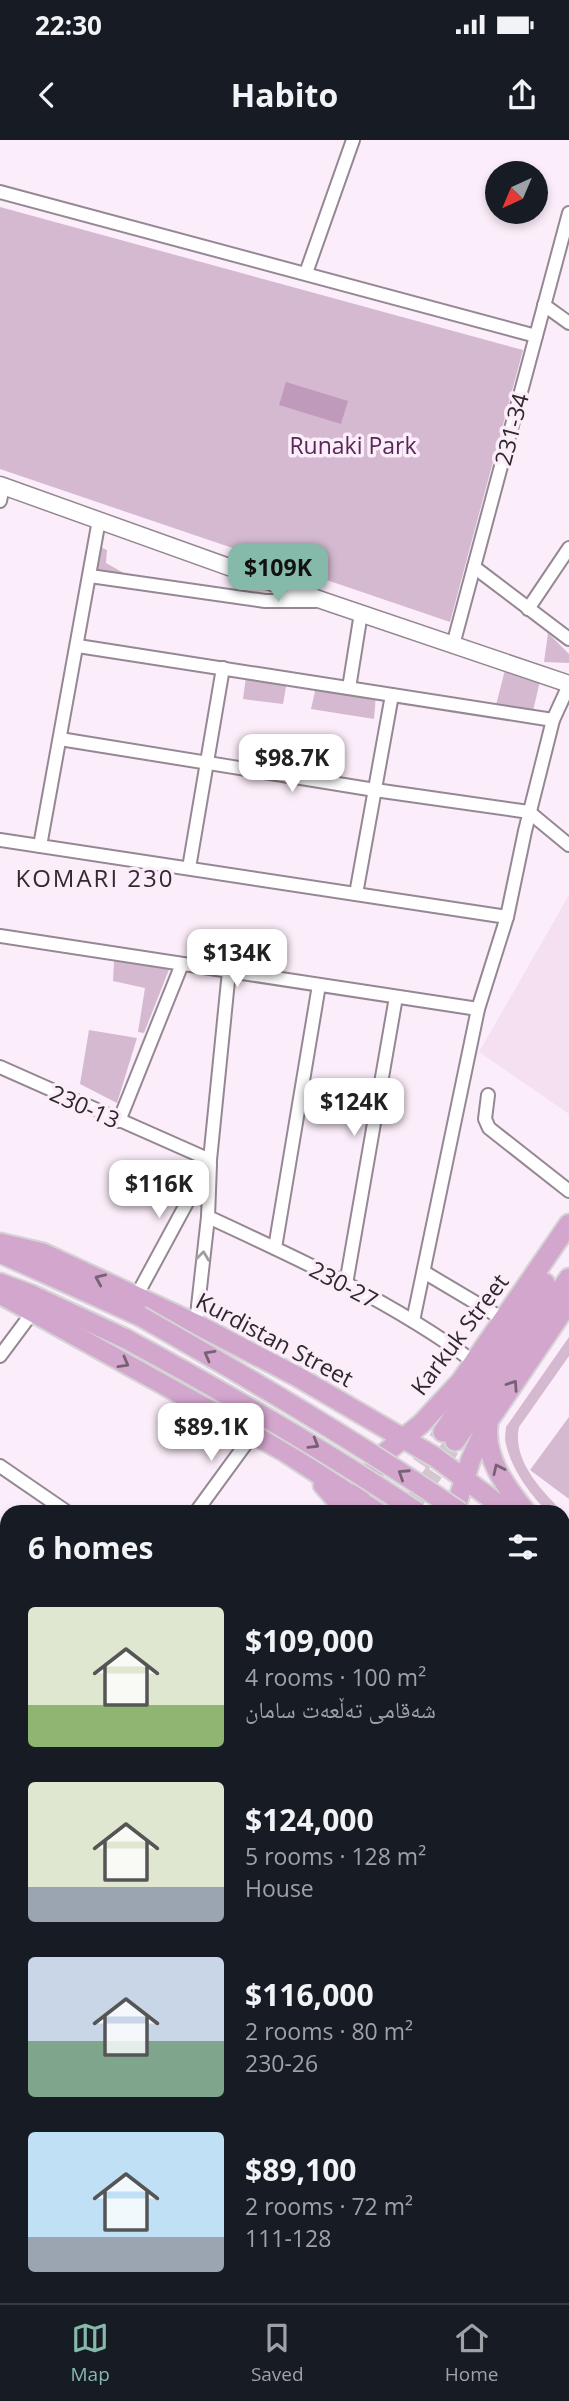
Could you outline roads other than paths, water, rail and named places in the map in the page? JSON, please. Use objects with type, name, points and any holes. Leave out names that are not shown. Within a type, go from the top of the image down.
[{"type":"highway","name":"Karkuk Street","points":[[356,1505],[363,1484],[379,1460],[421,1424],[461,1381],[569,1224]]},
{"type":"highway","name":"Kurdistan Street","points":[[0,1243],[43,1253],[196,1324],[404,1437],[500,1505]]},
{"type":"highway","name":"Karkuk Street","points":[[569,1247],[449,1437],[569,1278]]},
{"type":"highway","name":"Kurdistan Street","points":[[0,1253],[140,1316],[264,1386],[449,1505]]},
{"type":"highway","points":[[0,1283],[126,1339],[252,1408],[341,1461],[407,1505]]},
{"type":"highway","points":[[0,1294],[285,1452],[356,1505]]},
{"type":"highway","points":[[455,1505],[471,1459],[489,1420],[569,1303]]},
{"type":"highway","points":[[336,1398],[399,1420],[427,1409],[461,1381]]},
{"type":"highway","points":[[489,1420],[487,1432],[490,1452],[503,1482],[521,1505]]},
{"type":"highway","points":[[285,1452],[333,1495],[340,1505]]},
{"type":"street","points":[[306,273],[353,140]]},
{"type":"street","points":[[0,192],[536,336]]},
{"type":"street","name":"231-34","points":[[453,645],[569,213]]},
{"type":"street","points":[[544,305],[569,323]]},
{"type":"street","points":[[1,491],[99,520],[324,601],[569,684],[553,720],[529,812],[507,916],[478,1009],[413,1321]]},
{"type":"street","points":[[40,846],[99,520]]},
{"type":"street","points":[[528,609],[569,548]]},
{"type":"street","points":[[474,568],[569,639]]},
{"type":"street","points":[[90,576],[265,601],[324,601]]},
{"type":"street","points":[[349,688],[361,613]]},
{"type":"street","points":[[78,646],[553,720]]},
{"type":"street","points":[[189,869],[223,668]]},
{"type":"street","points":[[356,894],[392,695]]},
{"type":"street","points":[[60,738],[375,790],[529,812],[569,845]]},
{"type":"street","points":[[0,840],[507,916]]},
{"type":"street","points":[[0,936],[478,1009]]},
{"type":"street","points":[[119,1121],[182,964]]},
{"type":"street","points":[[196,1324],[229,971]]},
{"type":"street","points":[[275,1248],[320,985]]},
{"type":"street","points":[[346,1284],[396,997]]},
{"type":"street","name":"230-13","points":[[0,1067],[210,1160]]},
{"type":"street","points":[[488,1095],[485,1119],[489,1128],[569,1191]]},
{"type":"street","points":[[137,1295],[210,1160]]},
{"type":"street","name":"230-27","points":[[208,1217],[346,1284],[413,1321],[474,1362]]},
{"type":"street","points":[[424,1272],[503,1319]]},
{"type":"street","points":[[0,1356],[32,1312]]},
{"type":"street","points":[[201,1505],[253,1434]]},
{"type":"street","points":[[0,1466],[57,1505]]},
{"type":"tunnel","points":[[393,1505],[443,1432]]},
{"type":"tunnel","points":[[412,1505],[455,1441]]},
{"type":"district","name":"KOMARI 230","points":[[95,877]]},
{"type":"park label","name":"Runaki Park","points":[[353,445]]}]
